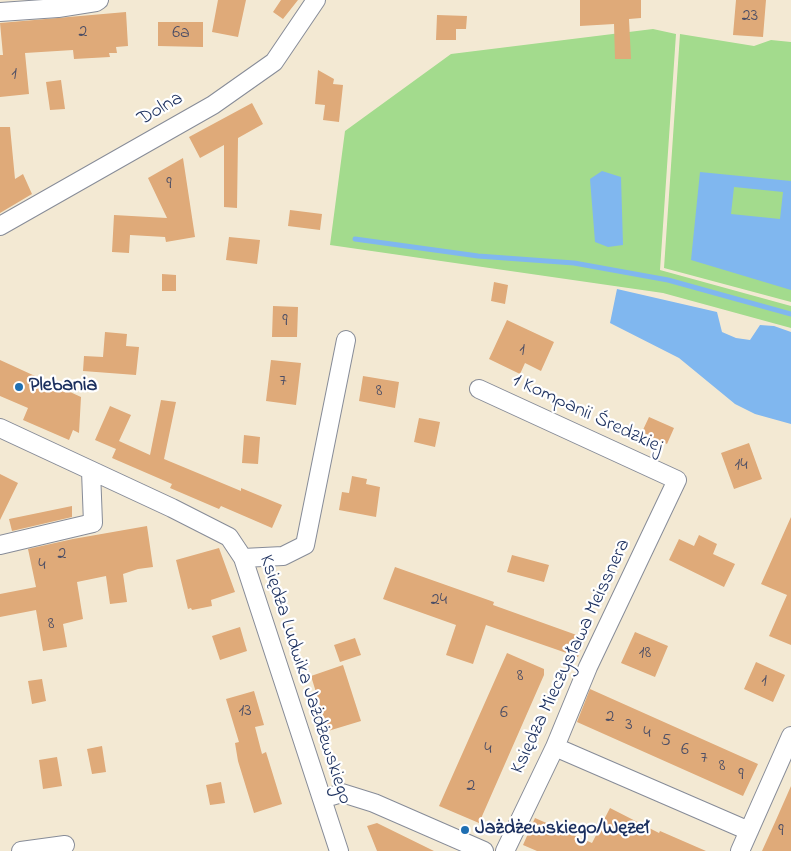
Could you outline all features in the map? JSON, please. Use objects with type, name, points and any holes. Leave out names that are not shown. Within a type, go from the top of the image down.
[{"type":"street","points":[[0,12],[58,8],[99,0]]},
{"type":"street","name":"Dolna","points":[[0,226],[213,106],[274,62],[316,0]]},
{"type":"street","points":[[243,558],[282,556],[305,545],[346,340]]},
{"type":"street","name":"1 Kompanii Średzkiej","points":[[479,390],[677,480]]},
{"type":"street","name":"Księdza Ludwika Jażdżewskiego","points":[[0,428],[172,508],[229,537],[243,558],[339,851]]},
{"type":"street","points":[[0,545],[93,523],[91,471]]},
{"type":"street","name":"Księdza Mieczysława Meissnera","points":[[505,851],[555,747],[588,667],[677,480]]},
{"type":"street","points":[[740,851],[791,736]]},
{"type":"street","points":[[555,747],[749,831]]},
{"type":"street","points":[[322,798],[342,793],[374,802],[484,851]]},
{"type":"street","points":[[21,851],[65,845]]},
{"type":"green space","points":[[653,29],[676,34],[660,270],[791,306],[791,328],[663,293],[330,245],[345,131],[451,54]]},
{"type":"green space","points":[[680,34],[754,46],[771,40],[791,42],[791,302],[664,268]]},
{"type":"water","points":[[602,171],[621,177],[623,245],[608,247],[595,242],[590,179]]},
{"type":"water","points":[[700,172],[791,181],[791,290],[691,260]],"holes":[[[734,187],[783,192],[780,219],[731,214]]]},
{"type":"water","points":[[617,289],[717,312],[722,332],[736,338],[750,340],[760,325],[774,326],[791,332],[791,424],[755,414],[735,404],[679,358],[610,323]]},
{"type":"building","points":[[218,0],[246,0],[238,37],[212,32]]},
{"type":"building","points":[[281,0],[298,0],[283,19],[273,12]]},
{"type":"building","points":[[580,0],[641,0],[641,18],[629,19],[631,59],[615,59],[614,24],[580,26]]},
{"type":"building","points":[[736,0],[766,0],[763,37],[733,35]]},
{"type":"building","points":[[126,12],[128,46],[116,47],[117,53],[109,53],[110,57],[74,59],[73,50],[25,53],[29,94],[0,97],[0,55],[3,55],[0,23]]},
{"type":"building","points":[[437,15],[467,16],[466,29],[456,29],[456,40],[436,40]]},
{"type":"building","points":[[158,22],[203,22],[203,47],[158,46]]},
{"type":"building","points":[[318,70],[334,79],[333,84],[343,85],[339,122],[323,120],[325,105],[315,104]]},
{"type":"building","points":[[61,80],[65,109],[50,110],[46,82]]},
{"type":"building","points":[[252,103],[263,124],[238,138],[237,208],[224,207],[224,145],[200,158],[189,137]]},
{"type":"building","points":[[0,127],[10,127],[15,179],[23,174],[32,194],[0,213]]},
{"type":"building","points":[[183,158],[195,237],[166,242],[165,237],[130,235],[129,253],[112,252],[114,215],[167,218],[148,178]]},
{"type":"building","points":[[290,210],[322,214],[320,230],[288,226]]},
{"type":"building","points":[[229,237],[260,240],[257,264],[226,260]]},
{"type":"building","points":[[162,274],[176,275],[176,291],[162,291]]},
{"type":"building","points":[[494,282],[508,285],[505,304],[491,301]]},
{"type":"building","points":[[273,306],[298,307],[297,337],[272,337]]},
{"type":"building","points":[[507,320],[554,342],[541,371],[525,363],[520,374],[489,359]]},
{"type":"building","points":[[105,332],[127,334],[126,346],[139,347],[136,375],[83,371],[84,356],[103,357]]},
{"type":"building","points":[[0,360],[81,397],[79,433],[73,430],[69,440],[23,420],[28,408],[0,396]]},
{"type":"building","points":[[271,360],[301,363],[296,405],[266,401]]},
{"type":"building","points":[[363,376],[399,382],[395,408],[359,401]]},
{"type":"building","points":[[161,400],[176,402],[164,459],[241,491],[241,488],[282,505],[272,528],[221,506],[219,509],[170,488],[172,484],[112,458],[116,449],[95,440],[110,406],[131,415],[119,441],[150,455]]},
{"type":"building","points":[[649,417],[674,428],[667,444],[642,432]]},
{"type":"building","points":[[419,418],[440,422],[435,447],[414,442]]},
{"type":"building","points":[[244,435],[260,437],[258,464],[242,463]]},
{"type":"building","points":[[749,443],[762,479],[734,489],[721,453]]},
{"type":"building","points":[[0,474],[18,483],[0,520]]},
{"type":"building","points":[[352,476],[367,479],[366,484],[380,487],[376,517],[339,510],[342,492],[349,493]]},
{"type":"building","points":[[72,506],[72,517],[12,531],[9,519]]},
{"type":"building","points":[[791,517],[791,645],[769,636],[787,595],[761,584]]},
{"type":"building","points":[[147,526],[153,567],[123,574],[127,602],[110,604],[106,576],[77,582],[83,619],[63,624],[67,647],[43,651],[36,610],[0,617],[0,594],[36,587],[28,549]]},
{"type":"building","points":[[699,535],[717,544],[713,554],[735,564],[724,587],[669,560],[679,539],[694,546]]},
{"type":"building","points":[[219,548],[235,592],[211,600],[212,606],[188,609],[176,560]]},
{"type":"building","points":[[512,555],[549,565],[544,582],[507,572]]},
{"type":"building","points":[[395,567],[494,602],[493,605],[585,638],[578,657],[486,625],[473,664],[446,655],[456,625],[383,599]]},
{"type":"building","points":[[240,627],[247,651],[220,660],[212,636]]},
{"type":"building","points":[[635,632],[668,646],[655,677],[621,663]]},
{"type":"building","points":[[355,638],[361,655],[340,662],[334,645]]},
{"type":"building","points":[[507,653],[544,669],[544,675],[479,823],[439,806]]},
{"type":"building","points":[[756,662],[785,675],[773,702],[744,689]]},
{"type":"building","points":[[343,665],[361,721],[328,731],[311,676]]},
{"type":"building","points":[[42,679],[46,701],[32,704],[28,681]]},
{"type":"building","points":[[590,689],[758,764],[743,796],[577,722]]},
{"type":"building","points":[[254,691],[264,725],[255,727],[262,754],[266,752],[282,804],[254,813],[238,761],[235,743],[239,742],[226,699]]},
{"type":"building","points":[[102,746],[106,772],[92,774],[87,749]]},
{"type":"building","points":[[57,757],[62,786],[43,789],[39,760]]},
{"type":"building","points":[[221,782],[225,803],[210,805],[206,785]]},
{"type":"building","points":[[791,786],[791,851],[762,851],[776,820]]},
{"type":"building","points":[[610,808],[659,833],[660,831],[706,851],[537,851],[523,845],[535,818],[592,843]]},
{"type":"building","points":[[377,823],[434,851],[377,851],[367,826]]},
{"type":"waterway","points":[[355,239],[478,256],[574,263],[668,280],[791,314]]},
{"type":"place","name":"Plebania","points":[[19,387]]},
{"type":"place","name":"Jażdżewskiego/Węzeł","points":[[465,830]]}]
